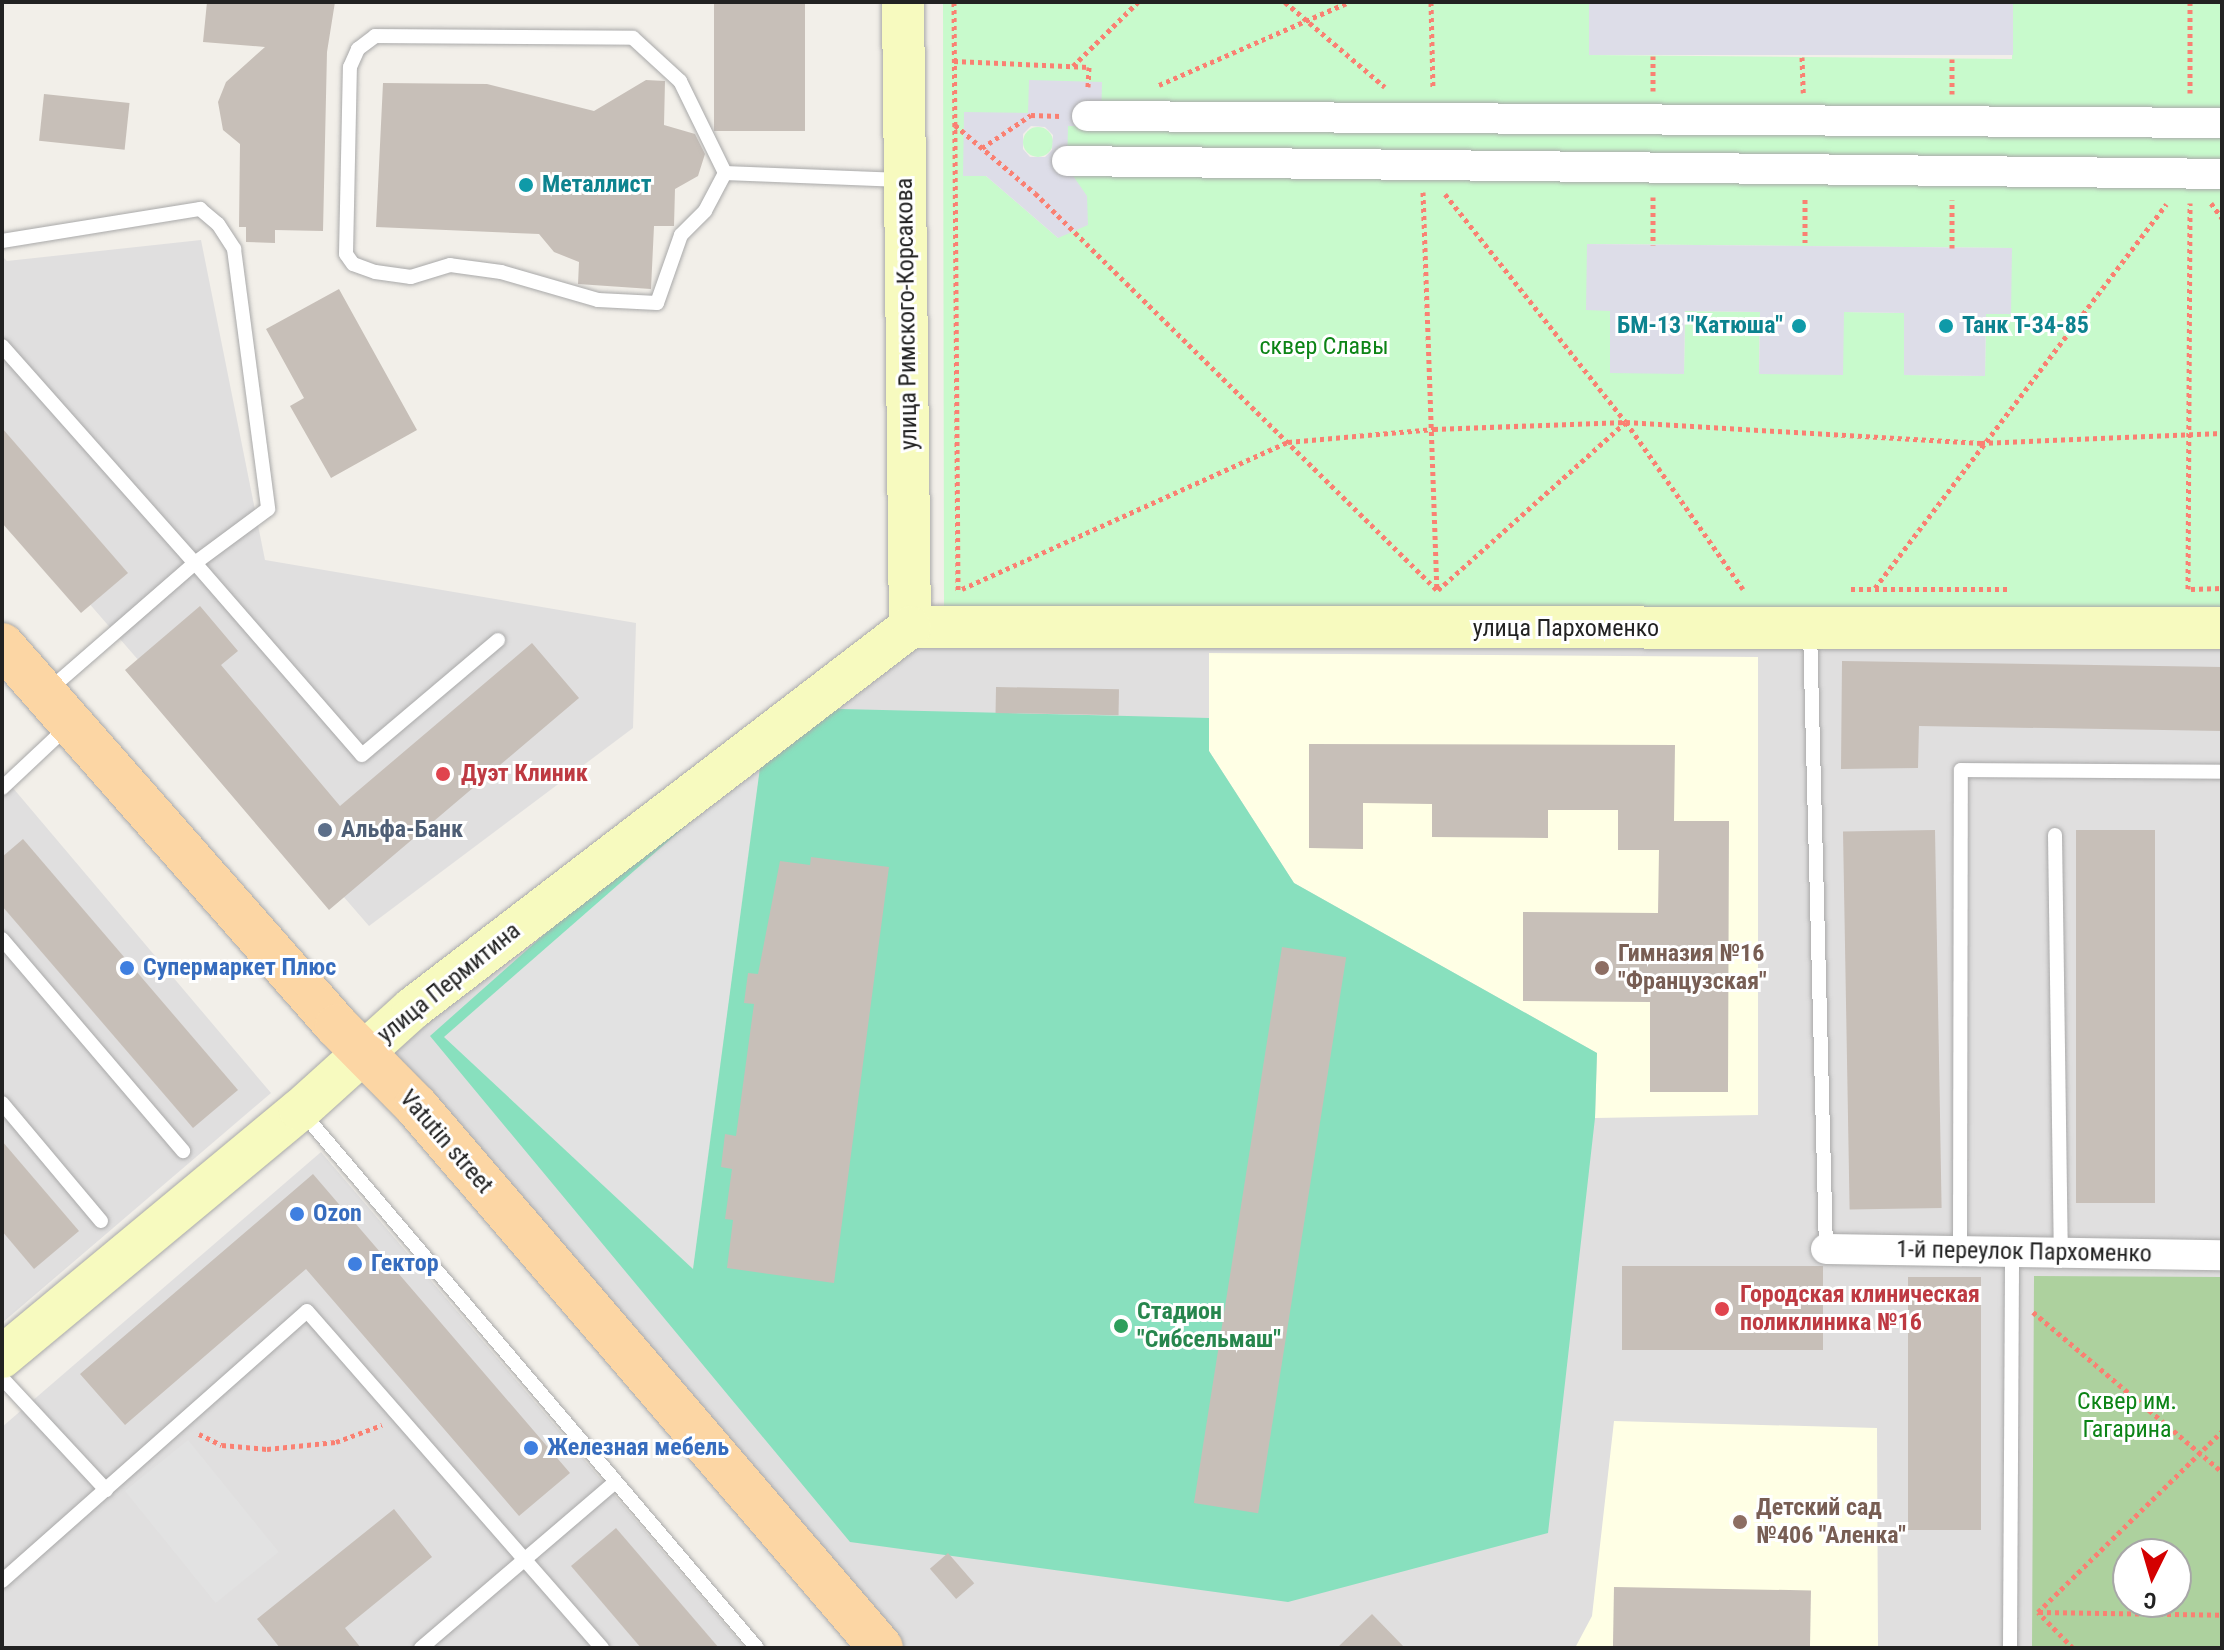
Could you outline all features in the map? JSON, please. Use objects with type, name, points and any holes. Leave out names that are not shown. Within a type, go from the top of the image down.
[{"type":"main road","name":"Vatutin street","points":[[2,645],[363,1053],[416,1106],[881,1648]]},
{"type":"street","name":"улица Римского-Корсакова","points":[[903,2],[910,627]]},
{"type":"street","points":[[1087,116],[2222,123]]},
{"type":"street","points":[[1067,161],[2222,174]]},
{"type":"street","name":"улица Пархоменко","points":[[910,627],[968,608],[1439,610],[1810,629],[2222,628]]},
{"type":"street","name":"улица Пермитина","points":[[2,1357],[300,1110],[413,1008],[910,627]]},
{"type":"street","name":"1-й переулок Пархоменко","points":[[1826,1249],[2222,1255]]},
{"type":"lane","points":[[375,36],[633,38],[680,81],[725,173],[705,211],[681,235],[657,303],[598,300],[501,272],[450,265],[411,277],[375,272],[353,264],[346,254],[350,67],[358,49],[375,36]]},
{"type":"lane","points":[[725,173],[905,180]]},
{"type":"lane","points":[[2,241],[200,209],[234,249],[268,509],[195,563],[58,708],[2,788]]},
{"type":"lane","points":[[2,346],[362,755],[498,640]]},
{"type":"lane","points":[[1810,629],[1826,1249]]},
{"type":"lane","points":[[1960,1251],[1961,770],[2222,772]]},
{"type":"lane","points":[[2055,835],[2061,1252]]},
{"type":"lane","points":[[2,939],[183,1151]]},
{"type":"lane","points":[[2,1103],[101,1221]]},
{"type":"lane","points":[[300,1110],[757,1648]]},
{"type":"lane","points":[[2010,1648],[2012,1252]]},
{"type":"lane","points":[[2,1581],[307,1311],[602,1648]]},
{"type":"lane","points":[[2,1378],[106,1490]]},
{"type":"lane","points":[[421,1648],[614,1483]]},
{"type":"path","points":[[954,2],[968,608],[1288,442],[1434,429],[1626,422],[1981,443],[2222,433]]},
{"type":"path","points":[[1072,66],[1138,2]]},
{"type":"path","points":[[1285,2],[1428,120]]},
{"type":"path","points":[[1146,91],[1349,2]]},
{"type":"path","points":[[1428,120],[1431,2]]},
{"type":"path","points":[[2190,2],[2190,123]]},
{"type":"path","points":[[954,61],[1089,67],[1087,116],[1031,115],[982,148]]},
{"type":"path","points":[[955,125],[1035,193],[1288,442],[1439,610]]},
{"type":"path","points":[[1422,164],[1439,610]]},
{"type":"path","points":[[1422,164],[1626,422],[1743,589]]},
{"type":"path","points":[[2188,589],[2190,174]]},
{"type":"path","points":[[1875,588],[1981,443],[2190,174]]},
{"type":"path","points":[[1439,610],[1626,422]]},
{"type":"path","points":[[2014,1296],[2222,1472]]},
{"type":"path","points":[[181,1423],[222,1445],[267,1449],[355,1438],[396,1413]]},
{"type":"path","points":[[2038,1612],[2198,1451],[2222,1431]]},
{"type":"path","points":[[2038,1612],[2073,1648]]},
{"type":"path","points":[[2010,1614],[2222,1615]]},
{"type":"shaded area","points":[[1589,2],[2013,2],[2013,55],[1589,55]]},
{"type":"shaded area","points":[[1029,80],[1102,82],[1101,126],[1068,126],[1067,167],[1087,196],[1088,225],[1058,238],[986,176],[963,176],[964,112],[1028,113]],"holes":[[[1031,126],[1045,127],[1053,135],[1052,150],[1045,157],[1030,157],[1023,149],[1023,134]]]},
{"type":"shaded area","points":[[201,240],[265,560],[636,623],[633,728],[369,926],[2,503],[2,256],[7,261]]},
{"type":"shaded area","points":[[1587,244],[2012,248],[2011,314],[1986,314],[1985,376],[1904,375],[1904,313],[1844,312],[1843,375],[1759,374],[1760,312],[1685,311],[1684,374],[1610,373],[1610,311],[1586,310]]},
{"type":"shaded area","points":[[910,627],[2222,628],[2222,1648],[881,1648],[363,1053]]},
{"type":"shaded area","name":"Гимназия №16 \"Французская\"","points":[[1209,653],[1758,657],[1758,1115],[1595,1118],[1597,1053],[1294,883],[1209,751]]},
{"type":"shaded area","points":[[761,760],[693,1269],[444,1037]]},
{"type":"shaded area","points":[[2,775],[271,1093],[2,1323]]},
{"type":"shaded area","points":[[321,1152],[745,1648],[2,1648],[2,1427]]},
{"type":"shaded area","name":"Детский сад №406 \"Аленка\"","points":[[1614,1421],[1877,1428],[1878,1648],[1575,1648],[1592,1616]]},
{"type":"shaded area","points":[[188,1440],[279,1552],[216,1603],[125,1491]]},
{"type":"green space","name":"сквер Славы","points":[[943,2],[1589,2],[1589,55],[2012,59],[2013,2],[2222,2],[2222,612],[944,609]],"holes":[[[1030,81],[1067,167],[1058,238],[986,176],[1029,113]],[[1587,244],[2011,248],[2011,313],[1986,314],[1985,376],[1904,375],[1905,313],[1843,312],[1759,373],[1760,312],[1685,311],[1684,373],[1610,372],[1610,310]]]},
{"type":"green space","points":[[1038,127],[1049,131],[1053,142],[1049,153],[1038,157],[1027,153],[1023,142],[1027,131]]},
{"type":"green space","name":"Стадион \"Сибсельмаш\"","points":[[799,708],[1209,718],[1209,751],[1294,883],[1597,1053],[1595,1118],[1548,1533],[1288,1602],[850,1542],[430,1036]]},
{"type":"green space","name":"Сквер им. Гагарина","points":[[2034,1276],[2222,1277],[2222,1648],[2032,1648]]},
{"type":"building","points":[[207,2],[335,2],[327,52],[323,231],[275,230],[275,243],[246,242],[246,227],[239,227],[240,144],[223,130],[218,102],[226,82],[265,47],[203,42]]},
{"type":"building","points":[[714,2],[805,2],[805,131],[714,131]]},
{"type":"building","name":"Металлист","points":[[646,80],[665,81],[664,125],[695,134],[705,154],[698,176],[675,189],[674,226],[654,226],[651,289],[578,284],[579,262],[554,252],[539,234],[376,227],[383,83],[487,84],[594,111]]},
{"type":"building","points":[[44,94],[130,103],[125,150],[39,141]]},
{"type":"building","points":[[339,289],[417,430],[331,478],[290,406],[304,398],[266,329]]},
{"type":"building","points":[[2,428],[128,573],[81,613],[2,523]]},
{"type":"building","points":[[200,606],[238,651],[221,665],[340,806],[532,643],[579,698],[329,910],[125,670]]},
{"type":"building","points":[[1842,661],[2222,667],[2222,731],[1919,726],[1918,768],[1841,769]]},
{"type":"building","points":[[996,687],[1119,689],[1119,715],[996,713]]},
{"type":"building","points":[[1309,744],[1675,745],[1674,821],[1729,821],[1728,1092],[1650,1092],[1650,1002],[1523,1001],[1523,912],[1658,913],[1659,850],[1618,850],[1618,810],[1548,810],[1548,838],[1432,837],[1432,804],[1363,803],[1363,849],[1309,848]]},
{"type":"building","points":[[1935,830],[1942,1208],[1850,1210],[1843,832]]},
{"type":"building","points":[[2076,830],[2155,830],[2155,1203],[2076,1203]]},
{"type":"building","points":[[23,839],[238,1090],[193,1128],[2,906],[2,857]]},
{"type":"building","points":[[811,857],[889,867],[834,1283],[727,1268],[733,1220],[725,1219],[732,1169],[721,1167],[725,1134],[736,1136],[754,1004],[744,1003],[748,973],[758,974],[780,861],[810,865]]},
{"type":"building","points":[[1282,947],[1346,957],[1258,1513],[1194,1503]]},
{"type":"building","points":[[2,1141],[79,1231],[34,1269],[2,1231]]},
{"type":"building","points":[[313,1174],[570,1473],[519,1516],[306,1269],[125,1425],[80,1374]]},
{"type":"building","name":"Городская клиническая поликлиника №16","points":[[1622,1266],[1823,1266],[1823,1350],[1622,1350]]},
{"type":"building","points":[[1908,1277],[1981,1277],[1981,1530],[1908,1530]]},
{"type":"building","points":[[394,1509],[432,1557],[345,1628],[361,1648],[280,1648],[257,1619]]},
{"type":"building","points":[[616,1528],[719,1648],[641,1648],[571,1566]]},
{"type":"building","points":[[948,1553],[974,1583],[956,1599],[930,1569]]},
{"type":"building","points":[[1614,1587],[1811,1590],[1810,1648],[1613,1648]]},
{"type":"building","points":[[1372,1614],[1405,1648],[1337,1648]]},
{"type":"place","name":"Металлист","points":[[526,185]]},
{"type":"place","name":"БМ-13 \"Катюша\"","points":[[1799,326]]},
{"type":"place","name":"Танк Т-34-85","points":[[1946,326]]},
{"type":"place","name":"Дуэт Клиник","points":[[443,774]]},
{"type":"place","name":"Альфа-Банк","points":[[325,830]]},
{"type":"place","name":"Супермаркет Плюс","points":[[127,968]]},
{"type":"place","name":"Гимназия №16 \"Французская\"","points":[[1602,968]]},
{"type":"place","name":"Ozon","points":[[297,1214]]},
{"type":"place","name":"Гектор","points":[[355,1264]]},
{"type":"place","name":"Городская клиническая поликлиника №16","points":[[1722,1309]]},
{"type":"place","name":"Стадион \"Сибсельмаш\"","points":[[1121,1326]]},
{"type":"place","name":"Железная мебель","points":[[531,1448]]},
{"type":"place","name":"Детский сад №406 \"Аленка\"","points":[[1740,1522]]}]
